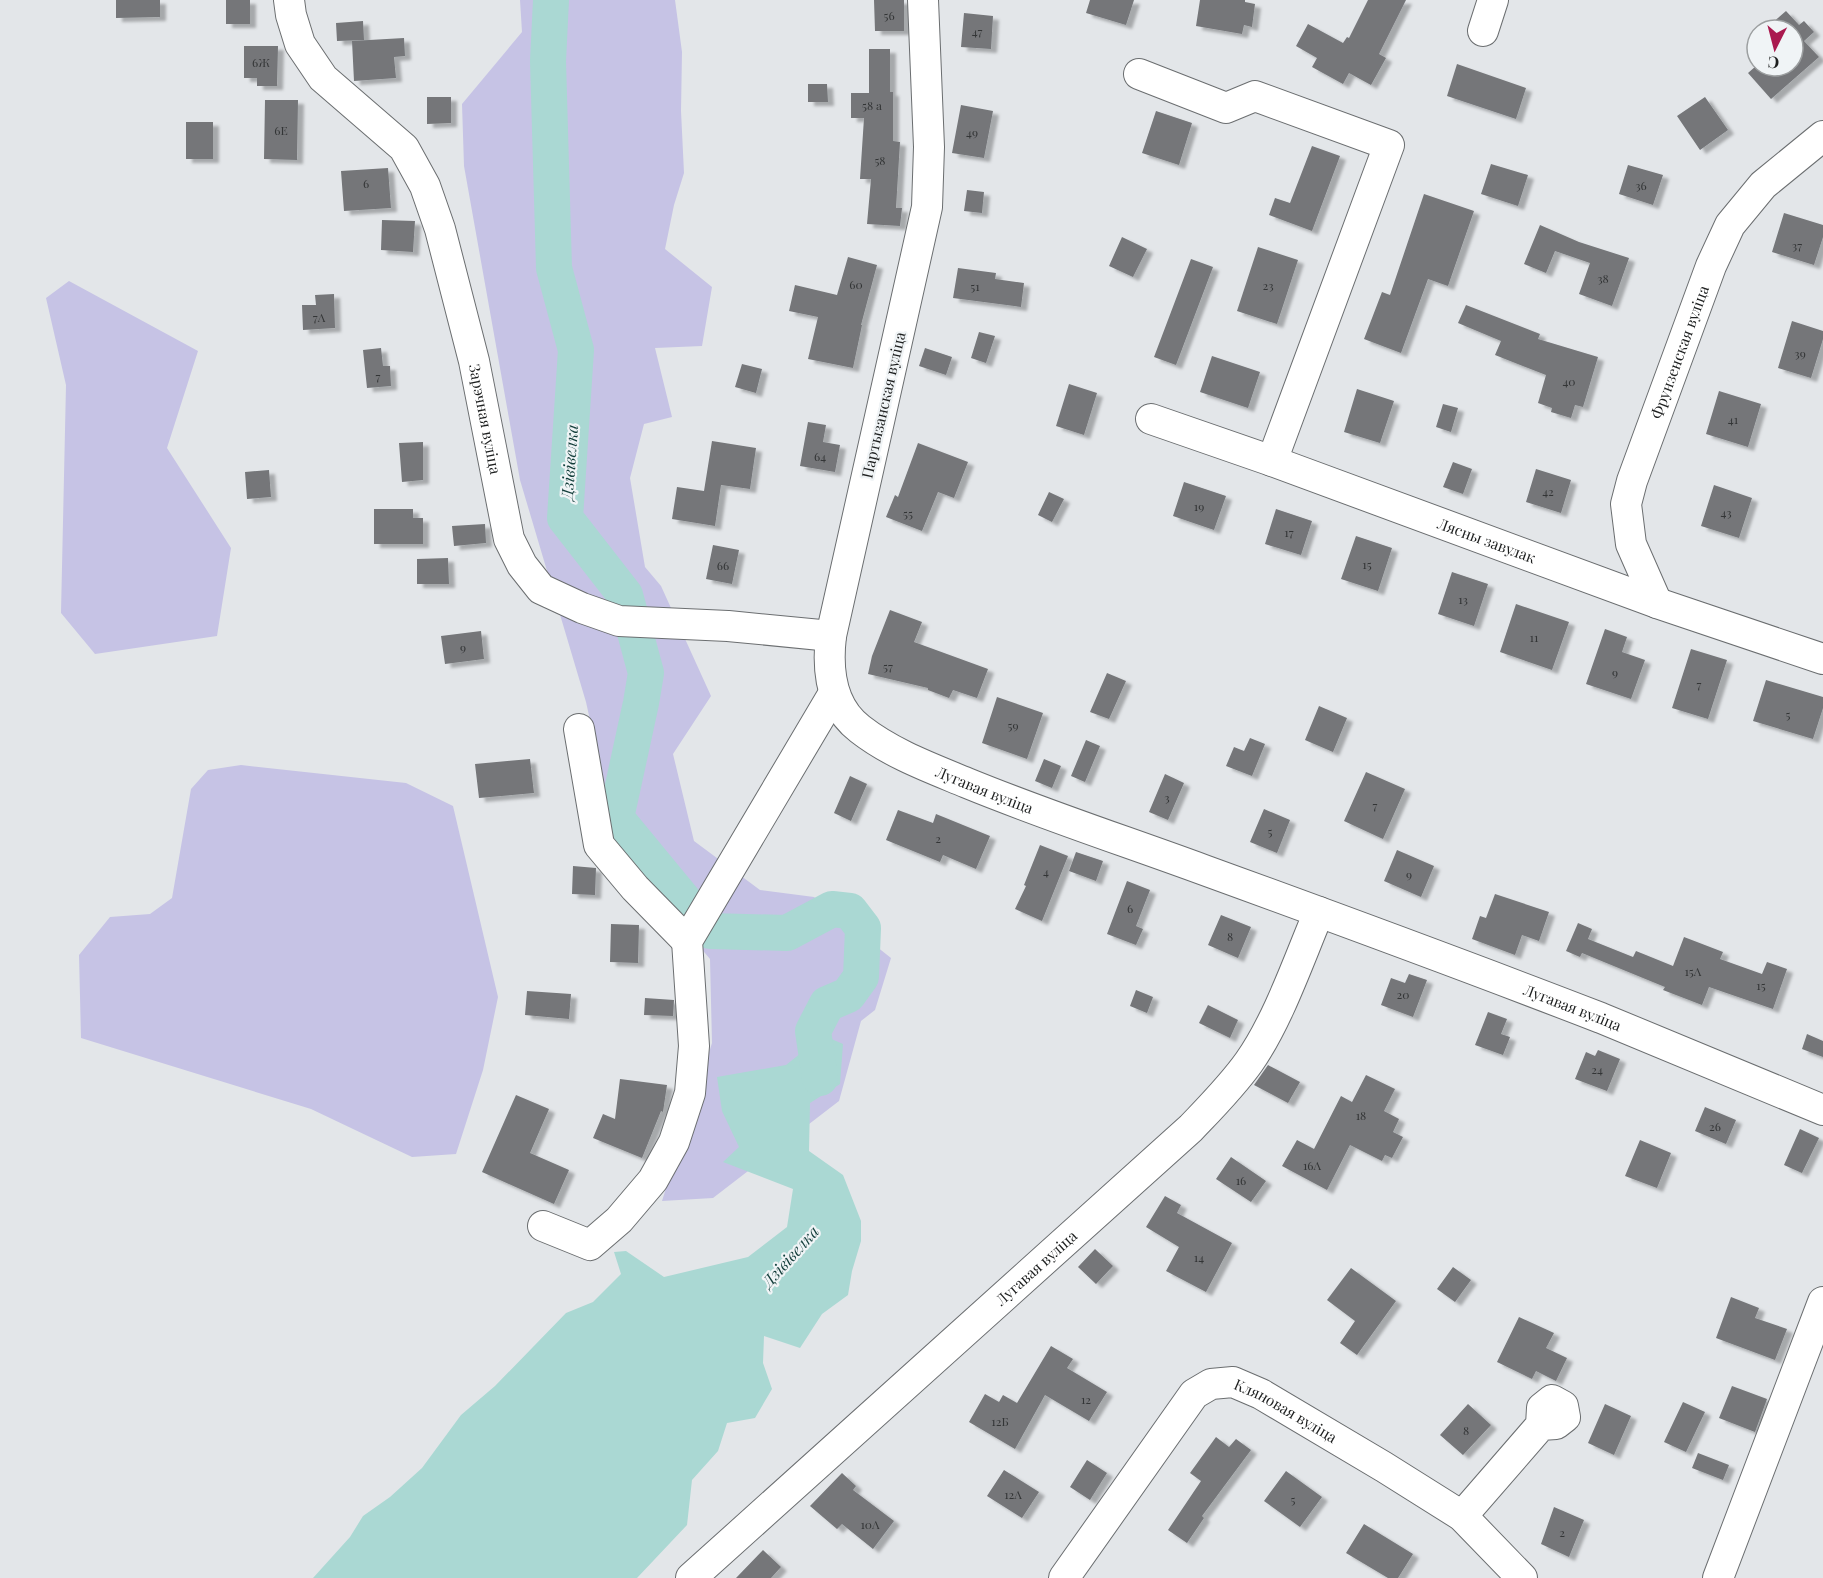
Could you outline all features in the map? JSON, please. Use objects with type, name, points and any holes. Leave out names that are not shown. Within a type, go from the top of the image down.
[{"type":"street","name":"Зарэчная вуліца","points":[[289,0],[300,44],[323,78],[404,148],[425,186],[440,228],[474,361],[508,539],[522,565],[541,589],[582,608],[619,621],[728,626],[831,636]]},
{"type":"street","name":"Партызанская вуліца","points":[[922,764],[883,745],[858,728],[844,712],[834,693],[828,660],[831,636],[927,207],[928,147],[923,0]]},
{"type":"street","points":[[1483,31],[1493,0]]},
{"type":"street","points":[[1139,74],[1226,108],[1255,96],[1389,145],[1272,461]]},
{"type":"street","name":"Фрунзенская вуліца","points":[[1657,603],[1631,544],[1626,504],[1632,481],[1711,266],[1730,225],[1763,185],[1823,136]]},
{"type":"street","name":"Лясны завулак","points":[[1151,419],[1272,461],[1657,603],[1823,659]]},
{"type":"street","points":[[543,1226],[590,1245],[619,1220],[652,1180],[674,1142],[690,1093],[694,1046],[687,940],[834,693]]},
{"type":"street","points":[[579,729],[599,845],[635,888],[687,940]]},
{"type":"street","name":"Лугавая вуліца","points":[[922,764],[994,794],[1319,912],[1602,1019],[1823,1110]]},
{"type":"street","name":"Лугавая вуліца","points":[[691,1578],[1191,1128],[1231,1086],[1268,1031],[1319,912]]},
{"type":"street","points":[[1718,1578],[1823,1302]]},
{"type":"street","name":"Кляновая вуліца","points":[[1064,1578],[1194,1394],[1211,1384],[1233,1382],[1261,1394],[1462,1516],[1522,1578]]},
{"type":"street","points":[[1462,1516],[1541,1425]]},
{"type":"shaded area","points":[[520,0],[675,0],[682,52],[681,111],[684,173],[674,205],[665,249],[712,287],[702,346],[655,348],[672,417],[644,424],[630,478],[645,567],[661,586],[711,696],[673,754],[694,841],[760,890],[814,897],[891,958],[875,1010],[861,1021],[839,1101],[713,1198],[662,1201],[712,1043],[710,959],[619,851],[586,702],[520,480],[464,166],[462,104],[522,32]]},
{"type":"shaded area","points":[[69,281],[198,351],[167,448],[231,548],[217,636],[95,654],[61,613],[66,385],[46,298]]},
{"type":"shaded area","points":[[241,765],[406,783],[453,806],[498,997],[483,1070],[456,1154],[412,1157],[311,1109],[81,1038],[79,955],[110,917],[150,914],[172,898],[191,789],[208,770]]},
{"type":"water","points":[[813,1031],[843,1044],[840,1084],[810,1103],[809,1151],[843,1175],[861,1221],[861,1241],[848,1295],[822,1314],[800,1348],[764,1336],[763,1363],[772,1389],[755,1418],[727,1423],[718,1451],[692,1480],[687,1525],[637,1578],[313,1578],[350,1537],[363,1516],[390,1497],[422,1468],[461,1415],[495,1386],[566,1313],[593,1302],[621,1274],[614,1252],[626,1251],[664,1277],[748,1257],[787,1227],[793,1189],[723,1162],[739,1147],[722,1111],[717,1077],[786,1065],[801,1053]]},
{"type":"building","points":[[116,0],[160,0],[160,17],[116,18]]},
{"type":"building","points":[[226,0],[250,0],[250,24],[226,24]]},
{"type":"building","points":[[874,0],[904,0],[904,31],[875,31]]},
{"type":"building","points":[[1090,0],[1134,0],[1126,25],[1086,13]]},
{"type":"building","points":[[1200,0],[1245,0],[1245,2],[1255,4],[1252,27],[1244,25],[1242,34],[1196,26]]},
{"type":"building","points":[[1368,0],[1406,0],[1379,54],[1386,58],[1371,85],[1349,73],[1343,84],[1312,67],[1317,58],[1296,46],[1308,24],[1343,43],[1347,37],[1349,38]]},
{"type":"building","points":[[1786,11],[1792,18],[1778,18]]},
{"type":"building","points":[[964,13],[993,16],[991,49],[961,47]]},
{"type":"building","points":[[363,21],[364,40],[337,41],[336,23]]},
{"type":"building","points":[[1805,22],[1814,32],[1805,40]]},
{"type":"building","points":[[404,38],[405,56],[394,57],[396,78],[354,81],[352,41]]},
{"type":"building","points":[[1805,42],[1819,57],[1805,69]]},
{"type":"building","points":[[244,46],[278,46],[277,86],[257,86],[257,78],[244,78]]},
{"type":"building","points":[[869,49],[890,49],[893,141],[900,142],[896,208],[902,208],[900,226],[867,224],[871,179],[860,179],[864,118],[851,118],[851,93],[869,93]]},
{"type":"building","points":[[1457,64],[1526,88],[1516,119],[1447,96]]},
{"type":"building","points":[[1752,78],[1795,78],[1771,99]]},
{"type":"building","points":[[808,84],[827,84],[828,102],[808,102]]},
{"type":"building","points":[[427,97],[451,97],[451,123],[427,124]]},
{"type":"building","points":[[1705,97],[1728,130],[1700,150],[1677,116]]},
{"type":"building","points":[[265,100],[298,100],[297,160],[264,159]]},
{"type":"building","points":[[961,105],[993,111],[984,158],[952,153]]},
{"type":"building","points":[[1156,111],[1192,123],[1179,165],[1142,153]]},
{"type":"building","points":[[186,122],[213,122],[213,159],[186,159]]},
{"type":"building","points":[[1312,146],[1340,156],[1312,231],[1269,215],[1275,198],[1290,203]]},
{"type":"building","points":[[1491,164],[1528,175],[1518,206],[1481,194]]},
{"type":"building","points":[[1628,165],[1663,175],[1653,205],[1619,194]]},
{"type":"building","points":[[388,168],[391,208],[344,211],[341,171]]},
{"type":"building","points":[[967,190],[984,192],[982,213],[964,211]]},
{"type":"building","points":[[1424,194],[1474,211],[1448,286],[1428,279],[1401,353],[1364,339],[1382,292],[1390,295]]},
{"type":"building","points":[[1784,213],[1823,225],[1823,237],[1814,265],[1772,252]]},
{"type":"building","points":[[382,220],[415,221],[413,252],[381,250]]},
{"type":"building","points":[[1540,225],[1579,242],[1629,258],[1612,306],[1579,294],[1590,263],[1555,251],[1546,273],[1524,264]]},
{"type":"building","points":[[1122,237],[1147,249],[1133,277],[1109,266]]},
{"type":"building","points":[[1258,247],[1298,260],[1277,324],[1237,311]]},
{"type":"building","points":[[848,257],[877,265],[861,325],[853,368],[808,359],[818,317],[789,311],[795,285],[837,295]]},
{"type":"building","points":[[1191,259],[1213,267],[1176,365],[1154,357]]},
{"type":"building","points":[[958,268],[996,273],[995,279],[1024,283],[1021,307],[953,298]]},
{"type":"building","points":[[334,294],[335,328],[303,330],[302,305],[316,305],[315,295]]},
{"type":"building","points":[[1466,305],[1540,334],[1538,339],[1598,357],[1583,407],[1575,405],[1571,418],[1551,412],[1552,408],[1538,403],[1546,375],[1495,355],[1501,341],[1458,323]]},
{"type":"building","points":[[1792,321],[1823,331],[1823,339],[1811,378],[1778,368]]},
{"type":"building","points":[[979,332],[995,336],[986,363],[971,358]]},
{"type":"building","points":[[381,348],[383,366],[390,366],[391,386],[367,388],[363,350]]},
{"type":"building","points":[[925,348],[952,357],[946,375],[919,366]]},
{"type":"building","points":[[1212,356],[1260,372],[1248,408],[1200,392]]},
{"type":"building","points":[[742,364],[762,369],[756,393],[735,387]]},
{"type":"building","points":[[1069,384],[1097,393],[1084,435],[1056,426]]},
{"type":"building","points":[[1357,389],[1394,401],[1380,443],[1344,432]]},
{"type":"building","points":[[1719,391],[1761,404],[1748,447],[1706,434]]},
{"type":"building","points":[[1443,404],[1458,408],[1451,432],[1436,427]]},
{"type":"building","points":[[808,422],[826,425],[823,442],[840,445],[835,472],[800,466]]},
{"type":"building","points":[[712,441],[756,448],[750,489],[721,485],[715,526],[672,519],[677,487],[704,491]]},
{"type":"building","points":[[423,442],[423,480],[402,482],[399,443]]},
{"type":"building","points":[[918,443],[968,462],[954,498],[938,492],[922,531],[886,517],[895,495],[898,497]]},
{"type":"building","points":[[1453,462],[1472,469],[1463,494],[1443,487]]},
{"type":"building","points":[[1536,469],[1571,480],[1561,513],[1526,502]]},
{"type":"building","points":[[269,470],[271,497],[247,499],[245,472]]},
{"type":"building","points":[[1184,482],[1226,496],[1214,530],[1173,516]]},
{"type":"building","points":[[1714,485],[1752,498],[1739,538],[1701,526]]},
{"type":"building","points":[[1049,492],[1064,499],[1052,522],[1038,515]]},
{"type":"building","points":[[374,509],[413,509],[413,518],[423,518],[423,544],[374,544]]},
{"type":"building","points":[[1276,509],[1312,521],[1301,555],[1265,544]]},
{"type":"building","points":[[485,524],[486,543],[454,546],[452,526]]},
{"type":"building","points":[[1356,536],[1392,548],[1378,591],[1341,579]]},
{"type":"building","points":[[713,545],[739,550],[732,584],[706,579]]},
{"type":"building","points":[[448,558],[449,584],[417,584],[417,559]]},
{"type":"building","points":[[1452,572],[1488,584],[1474,626],[1438,614]]},
{"type":"building","points":[[1516,604],[1569,622],[1552,670],[1500,652]]},
{"type":"building","points":[[890,610],[922,622],[914,642],[988,669],[977,698],[953,690],[949,698],[928,690],[928,688],[868,674],[872,656]]},
{"type":"building","points":[[1605,629],[1627,637],[1622,652],[1645,660],[1631,699],[1586,684]]},
{"type":"building","points":[[481,631],[484,659],[445,664],[441,636]]},
{"type":"building","points":[[1691,649],[1727,660],[1708,719],[1672,708]]},
{"type":"building","points":[[1107,673],[1126,681],[1109,719],[1090,712]]},
{"type":"building","points":[[1766,680],[1823,697],[1823,708],[1813,739],[1753,721]]},
{"type":"building","points":[[997,697],[1043,713],[1027,759],[982,743]]},
{"type":"building","points":[[1319,706],[1347,718],[1333,752],[1305,740]]},
{"type":"building","points":[[1250,738],[1265,744],[1252,776],[1226,766],[1234,747],[1244,751]]},
{"type":"building","points":[[1086,740],[1100,746],[1085,782],[1071,776]]},
{"type":"building","points":[[530,759],[534,793],[479,798],[475,764]]},
{"type":"building","points":[[1044,759],[1061,766],[1052,788],[1035,781]]},
{"type":"building","points":[[1366,772],[1405,789],[1383,839],[1344,821]]},
{"type":"building","points":[[1165,774],[1184,783],[1168,820],[1149,812]]},
{"type":"building","points":[[850,776],[867,784],[851,821],[834,813]]},
{"type":"building","points":[[1264,809],[1290,820],[1277,853],[1250,842]]},
{"type":"building","points":[[898,810],[933,823],[936,814],[990,836],[976,869],[943,855],[940,862],[886,840]]},
{"type":"building","points":[[1040,845],[1068,856],[1042,921],[1015,909],[1026,886],[1024,885]]},
{"type":"building","points":[[1397,850],[1434,866],[1421,897],[1384,881]]},
{"type":"building","points":[[1076,852],[1103,861],[1096,881],[1069,871]]},
{"type":"building","points":[[573,866],[596,868],[595,895],[572,894]]},
{"type":"building","points":[[1127,881],[1150,890],[1136,926],[1143,929],[1136,945],[1107,934]]},
{"type":"building","points":[[1495,894],[1549,912],[1539,941],[1522,935],[1515,955],[1472,939],[1480,916],[1486,918]]},
{"type":"building","points":[[1221,915],[1251,927],[1238,958],[1208,945]]},
{"type":"building","points":[[1578,923],[1592,929],[1588,939],[1633,957],[1636,951],[1673,966],[1684,937],[1723,952],[1720,959],[1762,974],[1767,962],[1787,969],[1773,1009],[1709,987],[1702,1005],[1663,990],[1665,987],[1582,953],[1580,957],[1566,951]]},
{"type":"building","points":[[611,924],[639,925],[638,963],[610,962]]},
{"type":"building","points":[[1409,974],[1427,980],[1413,1017],[1381,1005],[1391,978],[1405,983]]},
{"type":"building","points":[[1136,990],[1153,997],[1147,1013],[1130,1006]]},
{"type":"building","points":[[527,991],[571,994],[569,1019],[525,1015]]},
{"type":"building","points":[[645,998],[674,1000],[673,1016],[644,1015]]},
{"type":"building","points":[[1208,1005],[1238,1020],[1230,1038],[1199,1023]]},
{"type":"building","points":[[1488,1012],[1507,1019],[1501,1034],[1510,1037],[1503,1055],[1475,1045]]},
{"type":"building","points":[[1807,1034],[1823,1041],[1823,1057],[1802,1049]]},
{"type":"building","points":[[1598,1050],[1620,1059],[1607,1091],[1575,1079],[1586,1052],[1595,1056]]},
{"type":"building","points":[[1268,1065],[1300,1082],[1288,1103],[1254,1085]]},
{"type":"building","points":[[1366,1075],[1395,1089],[1384,1111],[1399,1119],[1393,1132],[1403,1137],[1392,1158],[1385,1155],[1382,1161],[1350,1145],[1327,1190],[1282,1166],[1297,1140],[1314,1149],[1341,1096],[1352,1102]]},
{"type":"building","points":[[620,1079],[667,1085],[663,1112],[661,1111],[642,1158],[593,1138],[603,1114],[615,1119]]},
{"type":"building","points":[[516,1095],[549,1109],[530,1153],[569,1170],[554,1204],[482,1172]]},
{"type":"building","points":[[1705,1107],[1736,1120],[1726,1144],[1695,1131]]},
{"type":"building","points":[[1800,1129],[1819,1138],[1802,1173],[1784,1165]]},
{"type":"building","points":[[1640,1140],[1671,1153],[1657,1188],[1625,1176]]},
{"type":"building","points":[[1231,1157],[1266,1181],[1251,1202],[1216,1179]]},
{"type":"building","points":[[1165,1196],[1181,1205],[1177,1213],[1232,1243],[1206,1292],[1166,1271],[1179,1247],[1146,1227]]},
{"type":"building","points":[[1095,1249],[1113,1266],[1096,1284],[1078,1267]]},
{"type":"building","points":[[1453,1267],[1471,1280],[1455,1302],[1437,1289]]},
{"type":"building","points":[[1351,1268],[1396,1301],[1357,1355],[1340,1343],[1355,1321],[1327,1300]]},
{"type":"building","points":[[1731,1297],[1759,1308],[1755,1318],[1787,1329],[1775,1360],[1716,1338]]},
{"type":"building","points":[[1519,1317],[1554,1333],[1546,1348],[1567,1358],[1556,1381],[1536,1371],[1532,1379],[1497,1362]]},
{"type":"building","points":[[1051,1346],[1073,1359],[1067,1368],[1107,1392],[1089,1421],[1045,1395],[1015,1449],[969,1422],[985,1394],[999,1402],[1003,1395],[1017,1403]]},
{"type":"building","points":[[1732,1386],[1767,1399],[1755,1432],[1719,1418]]},
{"type":"building","points":[[1683,1402],[1705,1412],[1686,1452],[1664,1442]]},
{"type":"building","points":[[1468,1404],[1491,1425],[1463,1455],[1440,1435]]},
{"type":"building","points":[[1605,1404],[1631,1416],[1614,1455],[1588,1443]]},
{"type":"building","points":[[1216,1437],[1229,1447],[1236,1439],[1251,1450],[1202,1516],[1204,1518],[1187,1543],[1168,1530],[1201,1481],[1190,1473]]},
{"type":"building","points":[[1698,1453],[1729,1465],[1723,1480],[1692,1468]]},
{"type":"building","points":[[1087,1460],[1107,1473],[1090,1500],[1070,1487]]},
{"type":"building","points":[[1004,1470],[1039,1492],[1022,1518],[987,1496]]},
{"type":"building","points":[[1286,1471],[1322,1497],[1300,1527],[1264,1501]]},
{"type":"building","points":[[842,1473],[856,1486],[853,1490],[894,1521],[873,1549],[842,1524],[837,1529],[810,1506]]},
{"type":"building","points":[[1554,1507],[1584,1520],[1569,1557],[1541,1544]]},
{"type":"building","points":[[1364,1524],[1413,1554],[1398,1578],[1388,1578],[1346,1553]]},
{"type":"building","points":[[763,1550],[781,1567],[771,1578],[736,1578]]},
{"type":"waterway","name":"Дзівівелка","points":[[551,0],[548,61],[554,268],[576,350],[565,518],[625,595],[646,673],[616,818],[691,909]]},
{"type":"waterway","name":"Дзівівелка","points":[[704,925],[710,931],[787,933],[832,909],[850,911],[863,928],[861,977],[848,995],[827,1004],[813,1031],[820,1078]]}]
